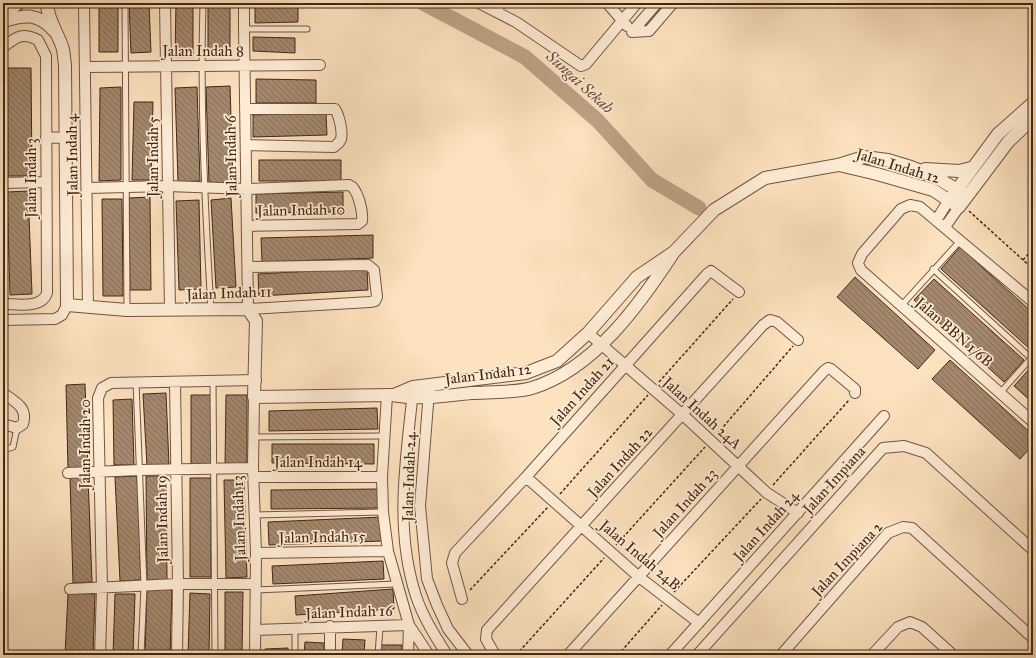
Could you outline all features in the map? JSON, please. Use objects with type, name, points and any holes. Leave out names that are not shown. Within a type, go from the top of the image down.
[{"type":"main road","points":[[3,15],[17,3]]},
{"type":"street","points":[[3,320],[56,319],[62,315],[67,305],[65,65],[62,46],[47,8],[47,3]]},
{"type":"street","name":"Jalan Indah 4","points":[[84,3],[88,307]]},
{"type":"street","name":"Jalan Indah 5","points":[[165,3],[170,310]]},
{"type":"street","name":"Jalan Indah 6","points":[[244,3],[248,309]]},
{"type":"street","points":[[479,3],[498,7],[516,22],[581,66],[586,64],[637,3]]},
{"type":"street","points":[[607,3],[632,32]]},
{"type":"street","points":[[632,32],[657,3]]},
{"type":"street","points":[[632,32],[649,31],[673,3]]},
{"type":"street","points":[[3,21],[27,16],[40,18],[56,33]]},
{"type":"street","name":"Jalan Indah 3","points":[[3,47],[19,36],[29,35],[38,40],[46,56],[47,293],[45,300],[39,303],[3,304]]},
{"type":"street","name":"Jalan Indah 8","points":[[85,67],[320,65]]},
{"type":"street","points":[[957,189],[971,168],[998,134],[1033,103]]},
{"type":"street","points":[[245,109],[335,109],[342,138],[340,143],[334,146],[246,145]]},
{"type":"street","points":[[945,227],[959,202],[1008,142],[1033,118]]},
{"type":"street","points":[[46,137],[66,138]]},
{"type":"street","name":"Jalan Indah 12","points":[[429,391],[531,388],[567,373],[601,345],[650,289],[674,252],[714,210],[766,178],[838,165],[864,157],[888,160],[934,176],[957,189],[959,202]]},
{"type":"street","name":"Jalan Indah 12","points":[[838,165],[877,174],[933,190],[959,202]]},
{"type":"street","points":[[911,168],[943,171],[971,168]]},
{"type":"street","points":[[4,183],[46,182]]},
{"type":"street","name":"Jalan Indah 10","points":[[247,189],[349,185],[354,189],[363,215],[362,220],[358,224],[247,226]]},
{"type":"street","points":[[87,188],[168,186],[204,189],[247,189]]},
{"type":"street","points":[[959,202],[936,219],[1033,302]]},
{"type":"street","name":"Jalan BBN 1/6B","points":[[936,219],[920,207],[910,205],[901,209],[862,254],[858,263],[861,270],[1033,422]]},
{"type":"street","name":"Jalan Indah 12","points":[[254,397],[390,395],[413,393],[526,373],[557,361],[588,333],[637,277],[674,252]]},
{"type":"street","name":"Jalan Indah 11","points":[[67,305],[127,310],[211,311],[370,302],[375,301],[377,297],[374,270],[368,265],[248,267]]},
{"type":"street","name":"Jalan Indah 21","points":[[462,599],[452,558],[626,365],[711,271],[716,273],[739,292]]},
{"type":"street","name":"Jalan Indah 13","points":[[248,309],[256,321],[256,380],[253,437],[256,553],[255,655]]},
{"type":"street","name":"Jalan Indah 22","points":[[495,655],[486,639],[487,630],[583,527],[763,326],[770,320],[777,322],[798,340]]},
{"type":"street","name":"Jalan Indah 24A","points":[[588,333],[654,388],[767,493],[798,513]]},
{"type":"street","name":"Jalan Indah 23","points":[[568,655],[824,371],[828,368],[831,369],[855,389],[855,393]]},
{"type":"street","name":"Jalan Indah 20","points":[[100,655],[102,589],[98,398],[102,388],[111,383],[256,380]]},
{"type":"street","name":"Jalan Indah 19","points":[[175,382],[178,584],[177,655]]},
{"type":"street","name":"Jalan Indah 24","points":[[429,391],[420,506],[428,579],[437,605],[448,629],[468,655]]},
{"type":"street","points":[[3,393],[22,406],[26,415],[23,424],[17,428],[3,424]]},
{"type":"street","name":"Jalan Indah 24","points":[[413,393],[402,495],[404,548],[416,596],[430,626],[447,655]]},
{"type":"street","points":[[390,395],[383,436],[383,512],[388,551],[396,584],[409,625],[408,655]]},
{"type":"street","name":"Jalan Indah 24","points":[[670,655],[884,416]]},
{"type":"street","name":"Jalan Impiana","points":[[697,655],[883,448],[904,446],[926,453],[1033,550]]},
{"type":"street","name":"Jalan Indah 14","points":[[68,473],[215,468],[253,473],[382,477]]},
{"type":"street","name":"Jalan Indah 24B","points":[[526,477],[639,577],[699,623]]},
{"type":"street","name":"Jalan Impiana 2","points":[[781,655],[888,533],[903,527],[912,528],[1033,638]]},
{"type":"street","name":"Jalan Indah 15","points":[[256,553],[388,551]]},
{"type":"street","points":[[70,589],[102,589],[178,584],[216,584],[256,587]]},
{"type":"street","points":[[872,655],[898,627],[910,622],[922,627],[953,655]]},
{"type":"street","name":"Jalan Indah 16","points":[[255,630],[330,626],[380,627],[409,625],[429,655]]},
{"type":"street","points":[[330,626],[330,655]]},
{"type":"lane","points":[[125,3],[127,310]]},
{"type":"lane","points":[[203,3],[201,66],[204,189],[211,311]]},
{"type":"lane","points":[[244,29],[307,29]]},
{"type":"lane","points":[[3,47],[3,294]]},
{"type":"lane","points":[[901,306],[961,240]]},
{"type":"lane","points":[[934,269],[1032,358],[1000,394]]},
{"type":"lane","points":[[213,380],[216,584],[215,655]]},
{"type":"lane","points":[[136,382],[144,586],[141,655]]},
{"type":"lane","points":[[3,450],[13,447],[17,428]]},
{"type":"lane","points":[[253,437],[383,436]]},
{"type":"lane","points":[[254,515],[383,512]]},
{"type":"lane","points":[[256,587],[396,584]]},
{"type":"lane","points":[[378,655],[380,627]]},
{"type":"lane","points":[[295,629],[295,655]]},
{"type":"path","points":[[959,202],[1033,269]]},
{"type":"path","points":[[1023,260],[1033,248]]},
{"type":"path","points":[[462,599],[553,501],[739,292]]},
{"type":"path","points":[[618,655],[667,599],[767,493],[855,393]]},
{"type":"path","points":[[516,655],[610,550]]},
{"type":"building","points":[[99,3],[118,3],[118,52],[99,52]]},
{"type":"building","points":[[129,3],[149,3],[151,52],[131,53]]},
{"type":"building","points":[[176,3],[193,3],[193,57],[175,57]]},
{"type":"building","points":[[208,3],[230,3],[230,52],[208,52]]},
{"type":"building","points":[[255,3],[298,3],[298,22],[255,23]]},
{"type":"building","points":[[253,37],[295,38],[295,53],[253,51]]},
{"type":"building","points":[[7,68],[31,68],[32,176],[8,176]]},
{"type":"building","points":[[256,79],[316,80],[316,103],[256,103]]},
{"type":"building","points":[[230,86],[233,183],[209,184],[206,87]]},
{"type":"building","points":[[121,87],[121,180],[99,181],[100,88]]},
{"type":"building","points":[[197,87],[200,181],[178,182],[175,88]]},
{"type":"building","points":[[134,102],[153,102],[151,180],[132,180]]},
{"type":"building","points":[[326,113],[327,135],[253,137],[253,115]]},
{"type":"building","points":[[259,160],[341,160],[341,181],[259,181]]},
{"type":"building","points":[[28,191],[32,294],[10,295],[7,192]]},
{"type":"building","points":[[343,192],[343,212],[256,213],[256,194]]},
{"type":"building","points":[[150,197],[151,290],[130,290],[129,198]]},
{"type":"building","points":[[231,198],[236,287],[216,288],[211,200]]},
{"type":"building","points":[[102,199],[122,199],[123,296],[103,296]]},
{"type":"building","points":[[199,200],[201,289],[179,290],[176,201]]},
{"type":"building","points":[[373,235],[373,258],[262,262],[261,238]]},
{"type":"building","points":[[960,247],[1033,313],[1033,347],[1031,350],[941,269]]},
{"type":"building","points":[[367,268],[368,290],[259,296],[258,274]]},
{"type":"building","points":[[855,277],[935,350],[918,369],[837,297]]},
{"type":"building","points":[[934,279],[1024,360],[1004,382],[914,300]]},
{"type":"building","points":[[950,360],[1033,435],[1033,445],[1020,459],[932,379]]},
{"type":"building","points":[[1032,366],[1033,367],[1033,403],[1014,386]]},
{"type":"building","points":[[85,384],[88,468],[68,469],[66,385]]},
{"type":"building","points":[[166,393],[169,465],[147,466],[143,394]]},
{"type":"building","points":[[191,395],[211,395],[211,464],[191,464]]},
{"type":"building","points":[[226,395],[247,395],[247,465],[225,465]]},
{"type":"building","points":[[132,399],[134,465],[114,465],[113,400]]},
{"type":"building","points":[[377,408],[378,429],[269,431],[269,411]]},
{"type":"building","points":[[272,444],[374,444],[374,464],[272,463]]},
{"type":"building","points":[[1033,463],[1033,473],[1028,469]]},
{"type":"building","points":[[137,476],[141,580],[120,581],[115,477]]},
{"type":"building","points":[[146,476],[166,476],[167,580],[147,580]]},
{"type":"building","points":[[70,477],[88,477],[92,582],[73,583]]},
{"type":"building","points":[[190,478],[211,478],[211,577],[190,577]]},
{"type":"building","points":[[224,480],[244,480],[247,577],[226,578]]},
{"type":"building","points":[[380,489],[380,508],[271,509],[271,490]]},
{"type":"building","points":[[382,517],[382,541],[269,545],[268,522]]},
{"type":"building","points":[[383,561],[384,579],[273,584],[272,566]]},
{"type":"building","points":[[147,588],[172,589],[170,655],[145,655]]},
{"type":"building","points":[[393,589],[394,609],[296,615],[295,596]]},
{"type":"building","points":[[225,592],[243,592],[242,655],[225,655]]},
{"type":"building","points":[[68,593],[95,594],[93,655],[65,655]]},
{"type":"building","points":[[190,593],[210,594],[209,655],[188,655]]},
{"type":"building","points":[[115,594],[135,594],[133,655],[113,655]]},
{"type":"building","points":[[343,639],[365,640],[364,655],[342,655]]},
{"type":"building","points":[[305,642],[324,643],[324,655],[304,655]]},
{"type":"building","points":[[381,645],[402,645],[401,655],[381,655]]},
{"type":"building","points":[[288,648],[288,655],[265,655],[265,649]]},
{"type":"waterway","name":"Sungai Sekah","points":[[423,3],[525,57],[598,121],[652,180],[699,208]]}]
